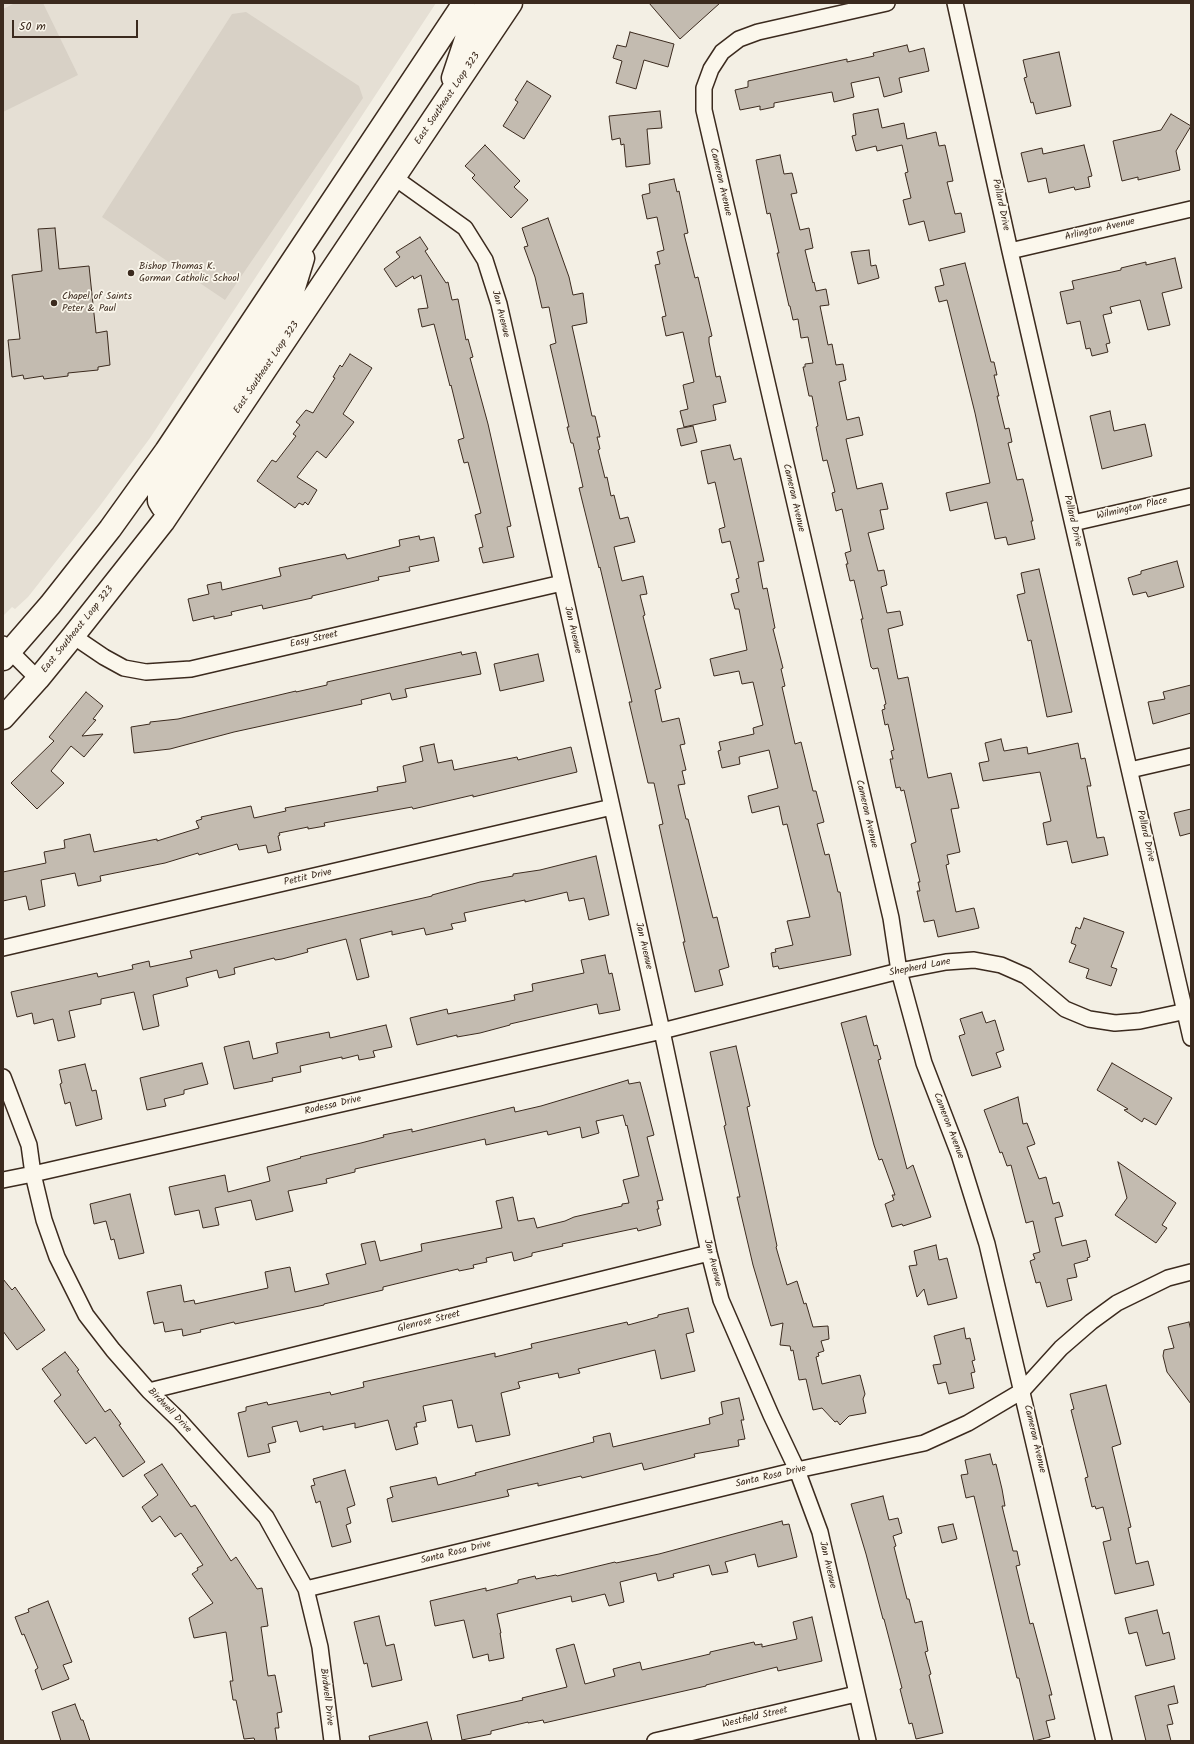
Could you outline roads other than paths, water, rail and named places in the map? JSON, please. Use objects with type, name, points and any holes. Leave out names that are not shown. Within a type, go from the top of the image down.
[{"type":"highway","points":[[5,652],[50,605],[110,529],[166,451],[464,3]]},
{"type":"highway","points":[[445,104],[467,36],[489,3]]},
{"type":"highway","name":"East Southeast Loop 323","points":[[3,718],[38,679],[116,584],[172,508],[445,104],[511,3]]},
{"type":"highway","points":[[172,508],[162,506],[159,501],[161,490],[292,294],[311,234]]},
{"type":"street","name":"Cameron Avenue","points":[[887,3],[758,32],[739,39],[722,52],[711,69],[704,88],[704,110],[891,918],[899,972],[924,1063],[959,1154],[981,1222],[1104,1741]]},
{"type":"street","name":"Pollard Drive","points":[[955,3],[1010,251],[1130,770],[1188,1011],[1191,1038]]},
{"type":"street","name":"Jan Avenue","points":[[395,178],[465,228],[485,260],[499,304],[662,1031],[709,1253],[721,1300],[771,1415],[797,1470],[820,1532],[868,1741]]},
{"type":"street","name":"Arlington Avenue","points":[[1010,251],[1191,209]]},
{"type":"street","name":"Wilmington Place","points":[[1073,523],[1191,496]]},
{"type":"street","name":"Easy Street","points":[[73,636],[104,657],[124,668],[146,672],[191,669],[562,583]]},
{"type":"street","points":[[5,652],[38,679]]},
{"type":"street","points":[[1130,770],[1191,756]]},
{"type":"street","name":"Pettit Drive","points":[[3,948],[612,807]]},
{"type":"street","name":"Shepherd Lane","points":[[662,1031],[899,972],[946,962],[974,960],[1000,965],[1026,976],[1065,1009],[1089,1019],[1114,1023],[1140,1020],[1188,1011]]},
{"type":"street","name":"Rodessa Drive","points":[[3,1180],[662,1031]]},
{"type":"street","name":"Birdwell Drive","points":[[3,1077],[29,1145],[33,1174],[44,1220],[57,1257],[74,1294],[86,1314],[113,1350],[149,1391],[179,1420],[266,1517],[306,1589],[320,1647],[332,1741]]},
{"type":"street","name":"Glenrose Street","points":[[149,1391],[709,1253]]},
{"type":"street","name":"Santa Rosa Drive","points":[[306,1589],[797,1470],[924,1443],[968,1423],[1022,1391],[1061,1348],[1091,1322],[1117,1303],[1168,1278],[1191,1272]]},
{"type":"street","name":"Westfield Street","points":[[655,1741],[856,1694]]},
{"type":"place","name":"Bishop Thomas K. Gorman Catholic School","points":[[131,273]]},
{"type":"place","name":"Chapel of Saints Peter & Paul","points":[[54,303]]}]
